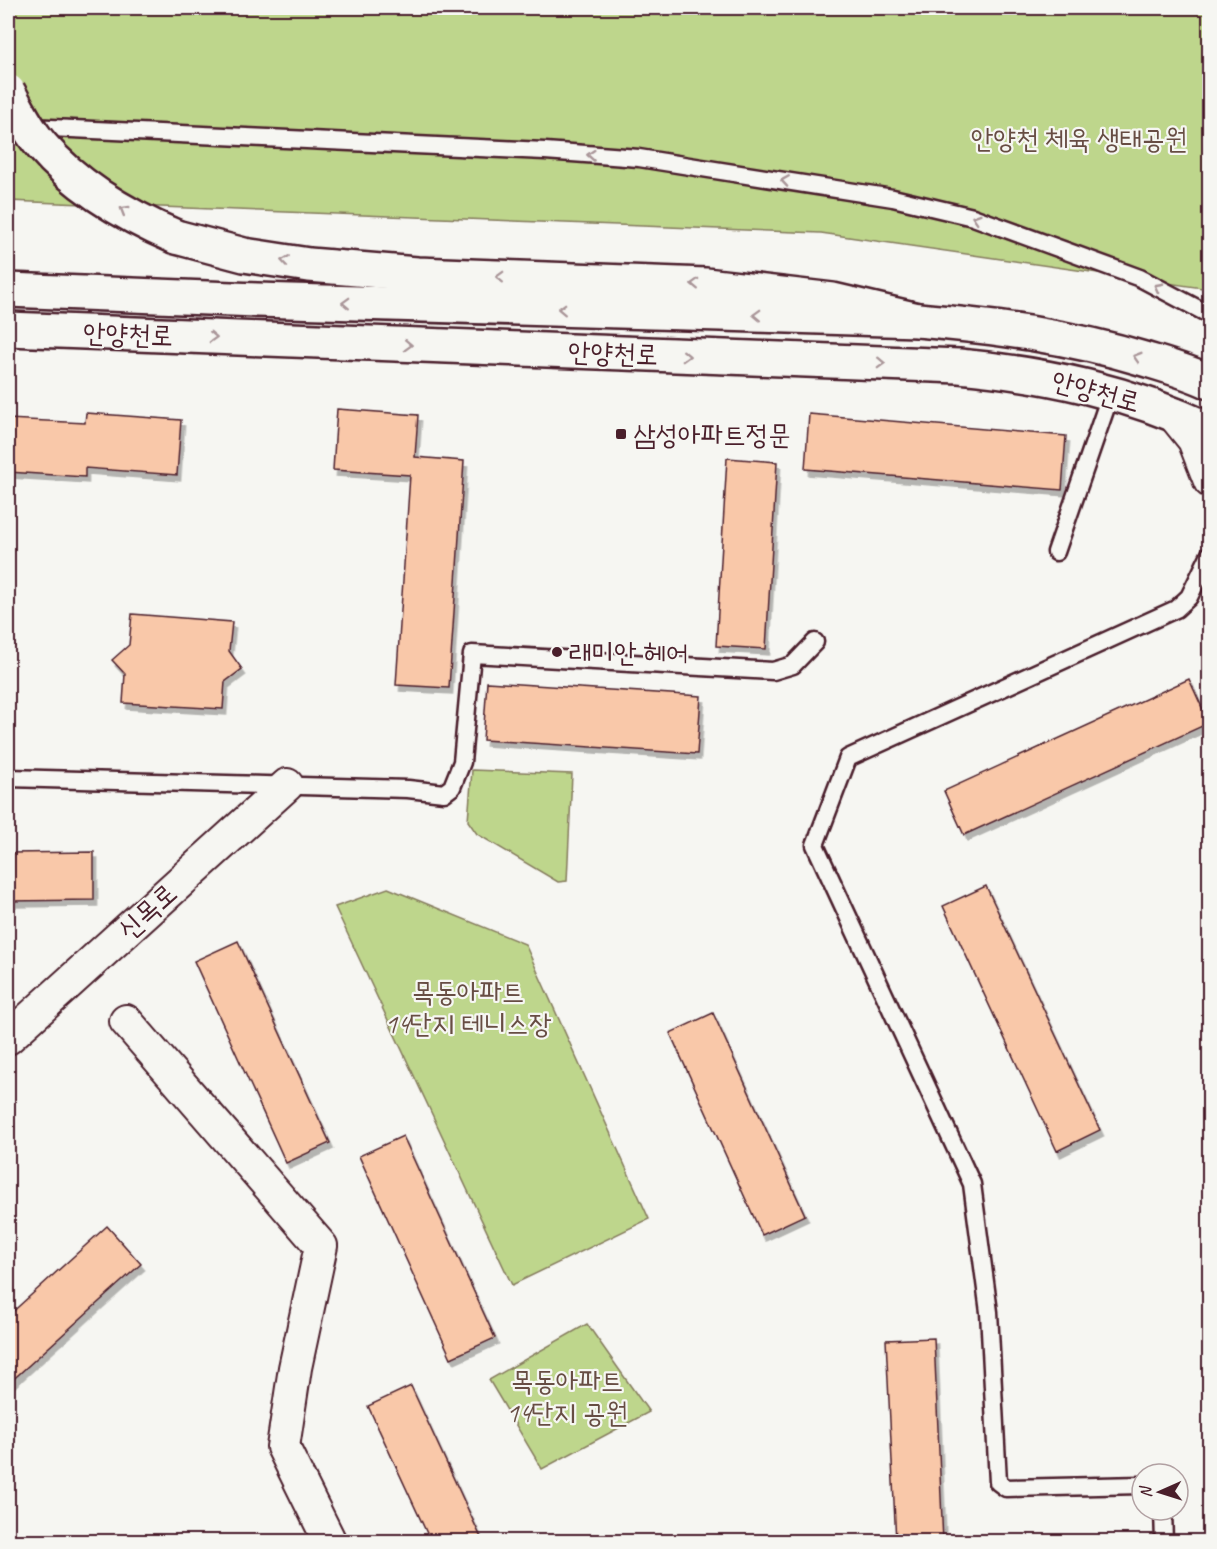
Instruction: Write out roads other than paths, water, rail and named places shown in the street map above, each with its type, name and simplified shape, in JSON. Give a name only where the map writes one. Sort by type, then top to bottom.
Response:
[{"type":"main road","points":[[8,91],[40,145],[60,166],[90,190],[151,226],[176,237],[244,255],[309,265],[417,274],[706,285],[833,300],[918,320]]},
{"type":"main road","name":"안양천로","points":[[8,290],[918,320],[1058,336],[1193,374],[1209,382]]},
{"type":"main road","name":"안양천로","points":[[8,329],[959,366],[1009,370],[1093,387],[1173,414],[1209,430]]},
{"type":"street","points":[[1173,414],[1194,440],[1209,481]]},
{"type":"street","name":"신목로","points":[[8,1038],[287,785]]},
{"type":"street","points":[[126,1021],[321,1246],[295,1368],[283,1447],[330,1542]]},
{"type":"lane","points":[[8,126],[534,150],[639,158],[893,198],[973,217],[1140,278],[1209,315]]},
{"type":"lane","points":[[1056,552],[1111,393]]},
{"type":"lane","points":[[1130,1485],[1006,1488],[998,1482],[989,1312],[972,1184],[815,845],[848,758],[1176,609],[1189,597],[1209,554]]},
{"type":"lane","points":[[8,778],[408,789],[444,793],[452,787],[462,762],[472,654],[773,671],[793,665],[815,642]]},
{"type":"lane","points":[[1163,1522],[1164,1542]]},
{"type":"place","name":"삼성아파트정문","points":[[621,434]]},
{"type":"place","name":"래미안 헤어","points":[[557,652]]},
{"type":"park label","name":"안양천 체육 생태공원","points":[[1079,138]]},
{"type":"park label","name":"목동아파트 14단지 테니스장","points":[[468,1007]]},
{"type":"park label","name":"목동아파트 14단지 공원","points":[[567,1396]]}]
